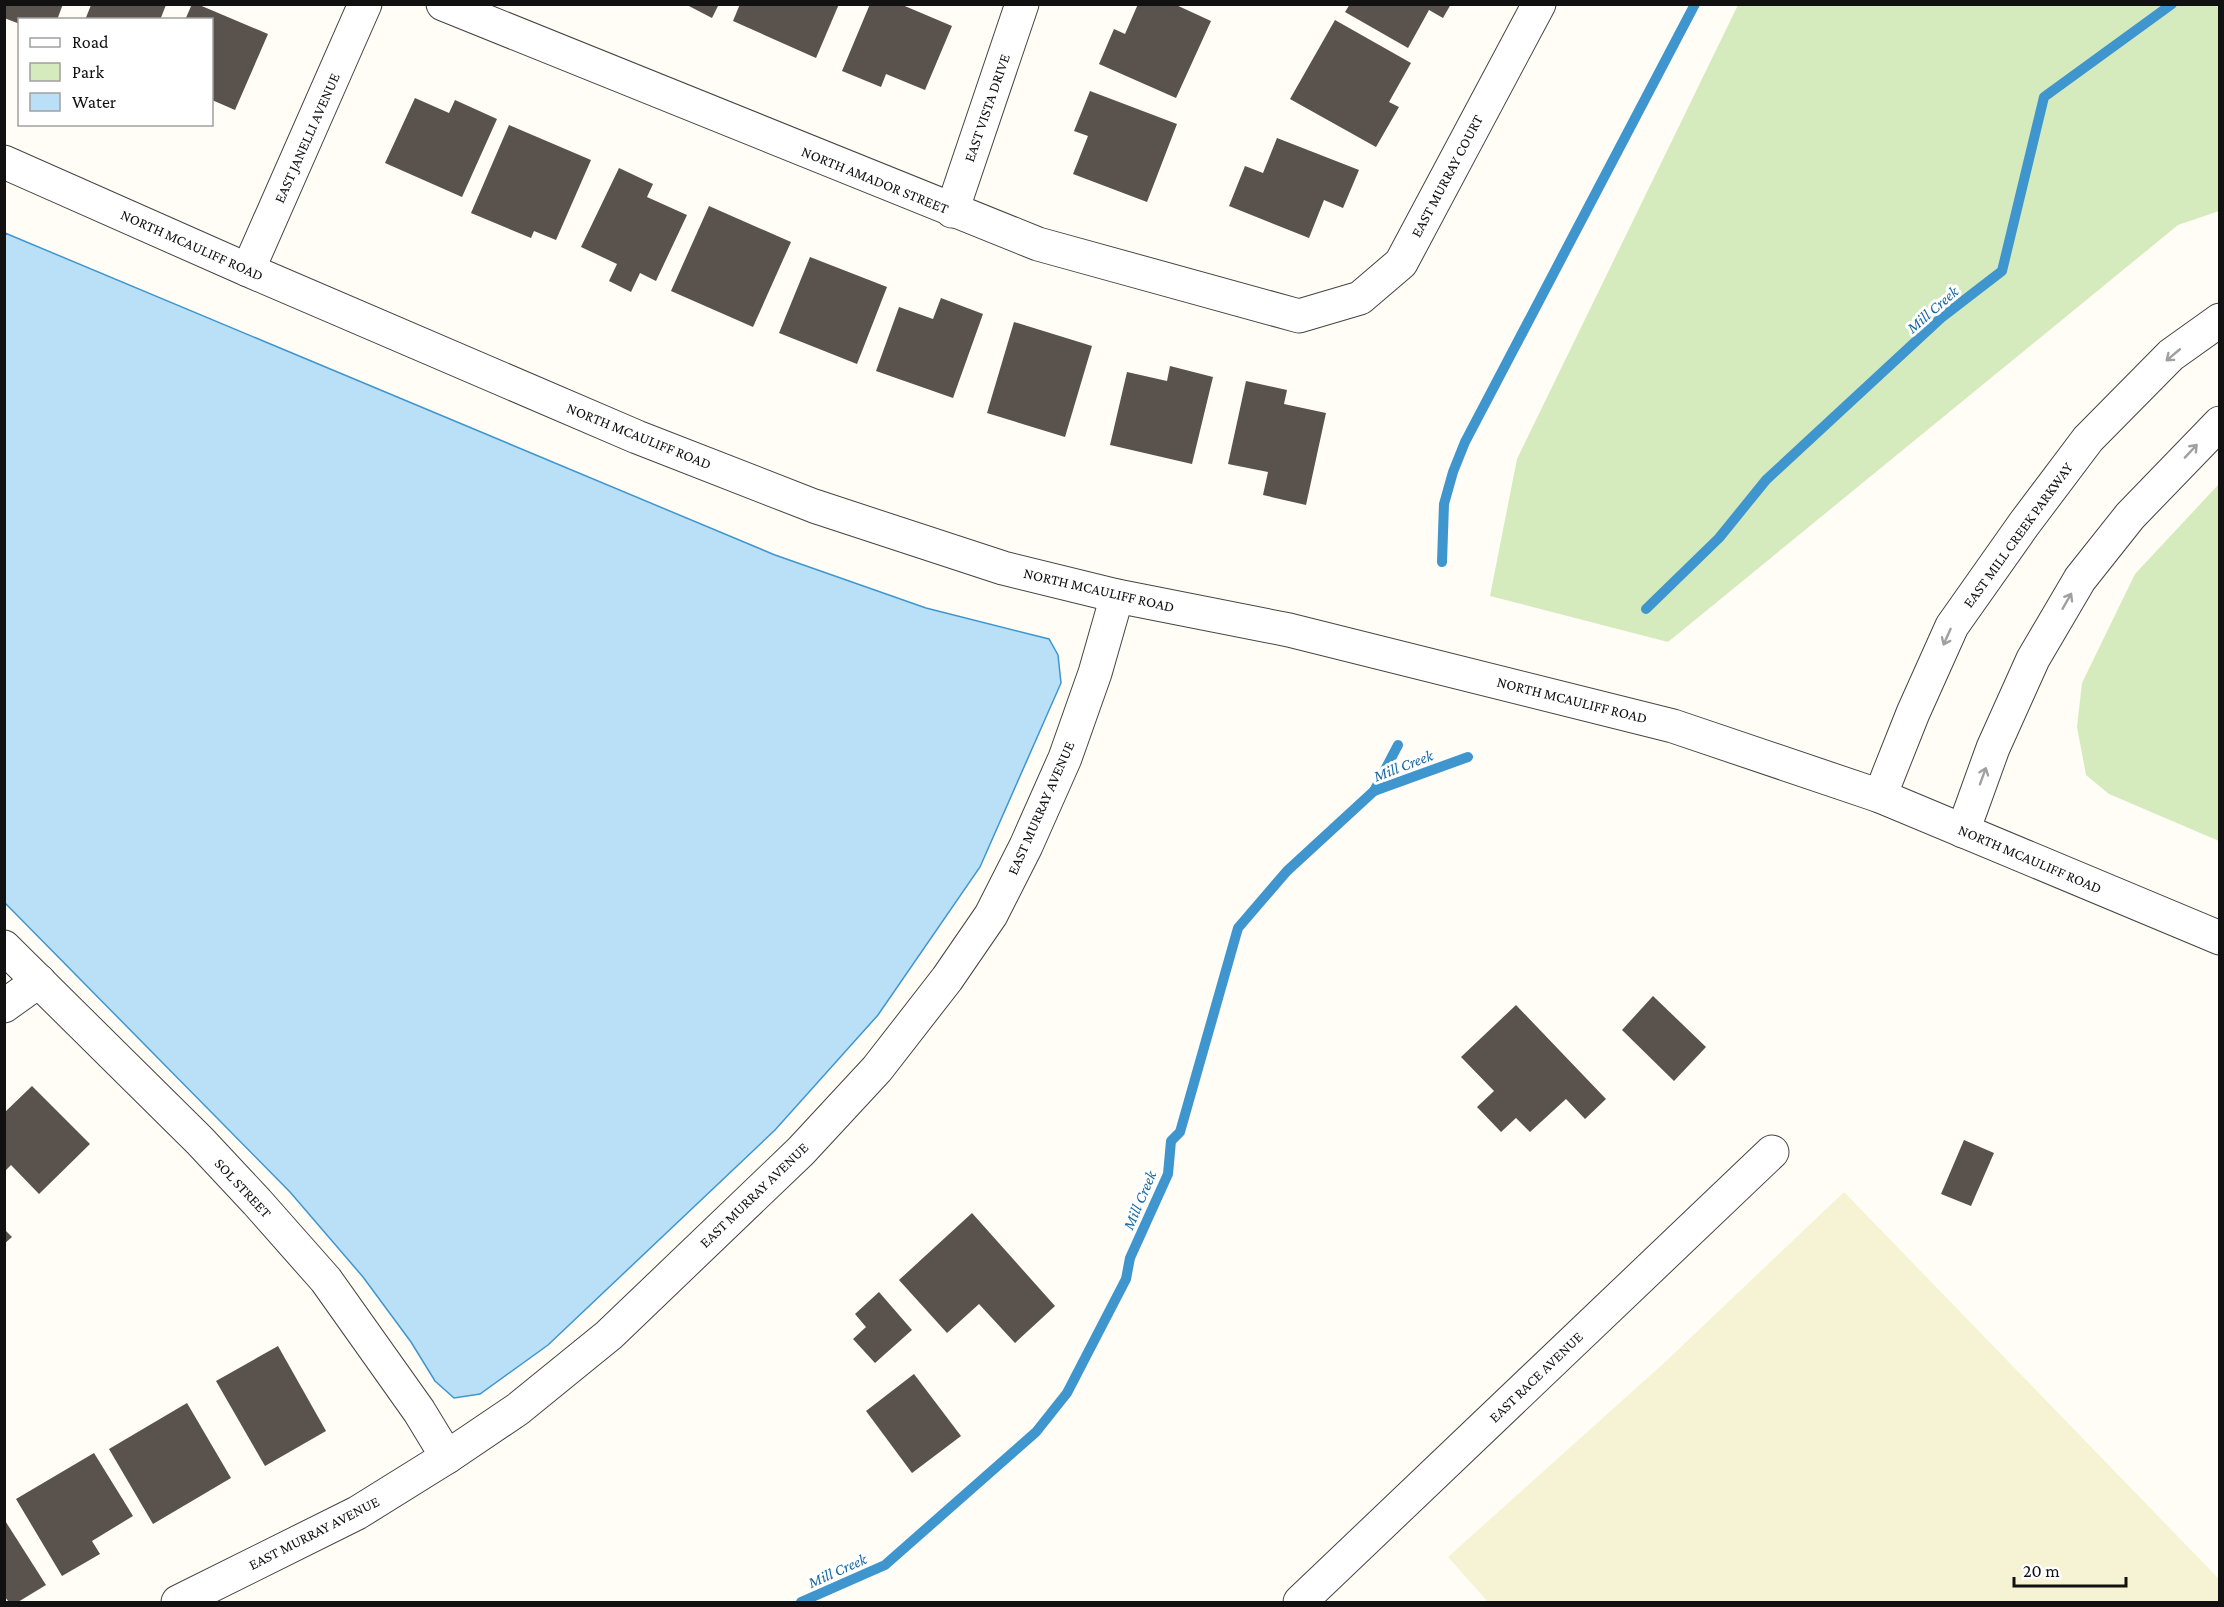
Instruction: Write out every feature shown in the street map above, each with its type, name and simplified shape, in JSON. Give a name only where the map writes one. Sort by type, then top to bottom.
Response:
[{"type":"street","name":"EAST JANELLI AVENUE","points":[[248,270],[365,4]]},
{"type":"street","name":"NORTH AMADOR STREET","points":[[443,4],[1038,244],[1118,268],[1299,316],[1319,311]]},
{"type":"street","name":"EAST VISTA DRIVE","points":[[952,211],[1022,4]]},
{"type":"street","name":"EAST MURRAY COURT","points":[[1319,311],[1360,298],[1401,263],[1539,4]]},
{"type":"street","name":"NORTH MCAULIFF ROAD","points":[[4,162],[248,270],[637,437],[814,506],[1003,568],[1117,596],[1289,630],[1673,726],[1880,796],[2220,938]]},
{"type":"street","name":"EAST MILL CREEK PARKWAY","points":[[1880,796],[1913,712],[1952,626],[2024,524],[2088,439],[2171,355],[2220,320]]},
{"type":"street","points":[[1963,831],[1993,748],[2033,659],[2080,579],[2130,516],[2220,423]]},
{"type":"street","name":"EAST MURRAY AVENUE","points":[[178,1602],[357,1513],[518,1410],[609,1335],[801,1151],[884,1060],[946,980],[991,915],[1026,846],[1065,758],[1095,673],[1117,596]]},
{"type":"street","name":"SOL STREET","points":[[4,946],[200,1142],[326,1280],[420,1411],[447,1457]]},
{"type":"street","points":[[4,1006],[39,981]]},
{"type":"street","name":"EAST RACE AVENUE","points":[[1300,1602],[1772,1152]]},
{"type":"shaded area","points":[[1844,1192],[2219,1579],[2219,1602],[1488,1602],[1448,1557],[1664,1363]]},
{"type":"green space","points":[[1738,5],[2219,5],[2219,211],[2178,225],[1668,642],[1490,596],[1517,459]]},
{"type":"green space","points":[[2219,484],[2219,841],[2109,794],[2086,775],[2077,727],[2082,683],[2135,574]]},
{"type":"water","points":[[5,233],[775,555],[926,608],[1049,639],[1058,655],[1061,683],[980,867],[878,1015],[775,1130],[548,1345],[480,1394],[454,1398],[435,1381],[411,1342],[363,1277],[290,1192],[5,903]]},
{"type":"building","points":[[4,4],[63,4],[58,18],[18,18],[18,23],[4,18]]},
{"type":"building","points":[[192,4],[197,4],[268,34],[235,110],[213,100],[213,18],[186,18]]},
{"type":"building","points":[[685,4],[719,4],[712,18]]},
{"type":"building","points":[[740,4],[839,4],[816,58],[733,21]]},
{"type":"building","points":[[870,4],[900,4],[952,26],[925,90],[886,74],[881,87],[842,71]]},
{"type":"building","points":[[1138,4],[1174,4],[1211,21],[1176,98],[1099,64],[1114,29],[1125,34]]},
{"type":"building","points":[[1350,4],[1451,4],[1443,18],[1429,10],[1408,48],[1345,12]]},
{"type":"building","points":[[91,5],[166,5],[161,18],[86,18]]},
{"type":"building","points":[[1335,20],[1411,63],[1389,102],[1399,107],[1376,147],[1290,99]]},
{"type":"building","points":[[1090,91],[1177,124],[1147,202],[1073,174],[1088,136],[1074,131]]},
{"type":"building","points":[[415,98],[449,113],[455,100],[497,119],[462,197],[385,163]]},
{"type":"building","points":[[509,125],[591,160],[556,240],[534,231],[531,238],[471,213]]},
{"type":"building","points":[[1277,138],[1359,170],[1343,208],[1324,200],[1309,238],[1229,206],[1245,166],[1263,173]]},
{"type":"building","points":[[619,168],[653,184],[647,197],[687,215],[656,281],[640,273],[631,292],[609,281],[617,264],[581,247]]},
{"type":"building","points":[[709,206],[791,242],[753,327],[671,291]]},
{"type":"building","points":[[810,257],[887,287],[857,364],[779,333]]},
{"type":"building","points":[[941,298],[983,314],[953,398],[876,371],[899,307],[933,319]]},
{"type":"building","points":[[1014,322],[1092,346],[1065,437],[987,413]]},
{"type":"building","points":[[1170,366],[1213,377],[1192,464],[1110,445],[1127,372],[1167,381]]},
{"type":"building","points":[[1246,381],[1287,390],[1284,404],[1326,413],[1306,505],[1263,495],[1268,472],[1228,464]]},
{"type":"building","points":[[1653,996],[1706,1047],[1674,1081],[1622,1030]]},
{"type":"building","points":[[1516,1005],[1606,1099],[1585,1119],[1566,1099],[1530,1132],[1516,1118],[1501,1132],[1477,1107],[1494,1091],[1461,1057]]},
{"type":"building","points":[[32,1086],[90,1144],[39,1194],[11,1165],[4,1172],[4,1113]]},
{"type":"building","points":[[1964,1140],[1994,1153],[1971,1206],[1941,1194]]},
{"type":"building","points":[[972,1213],[1055,1306],[1015,1343],[979,1304],[947,1333],[899,1280]]},
{"type":"building","points":[[4,1229],[12,1237],[4,1244]]},
{"type":"building","points":[[879,1292],[912,1330],[875,1363],[853,1339],[866,1327],[855,1314]]},
{"type":"building","points":[[278,1346],[326,1431],[265,1466],[216,1381]]},
{"type":"building","points":[[914,1374],[961,1436],[912,1473],[866,1411]]},
{"type":"building","points":[[187,1403],[231,1478],[153,1524],[109,1449]]},
{"type":"building","points":[[94,1453],[133,1516],[92,1541],[100,1554],[62,1576],[16,1499]]},
{"type":"building","points":[[4,1519],[46,1585],[18,1602],[9,1602],[4,1596]]},
{"type":"waterway","points":[[1442,562],[1444,504],[1465,442],[1695,4]]},
{"type":"waterway","name":"Mill Creek","points":[[1646,609],[1719,538],[1766,480],[1941,318],[2002,271],[2044,97],[2172,4]]},
{"type":"waterway","points":[[1374,791],[1398,745]]},
{"type":"waterway","name":"Mill Creek","points":[[801,1602],[885,1565],[1036,1432],[1067,1393],[1126,1279],[1130,1258],[1168,1174],[1171,1141],[1180,1132],[1238,928],[1287,871],[1374,791],[1468,757]]}]
